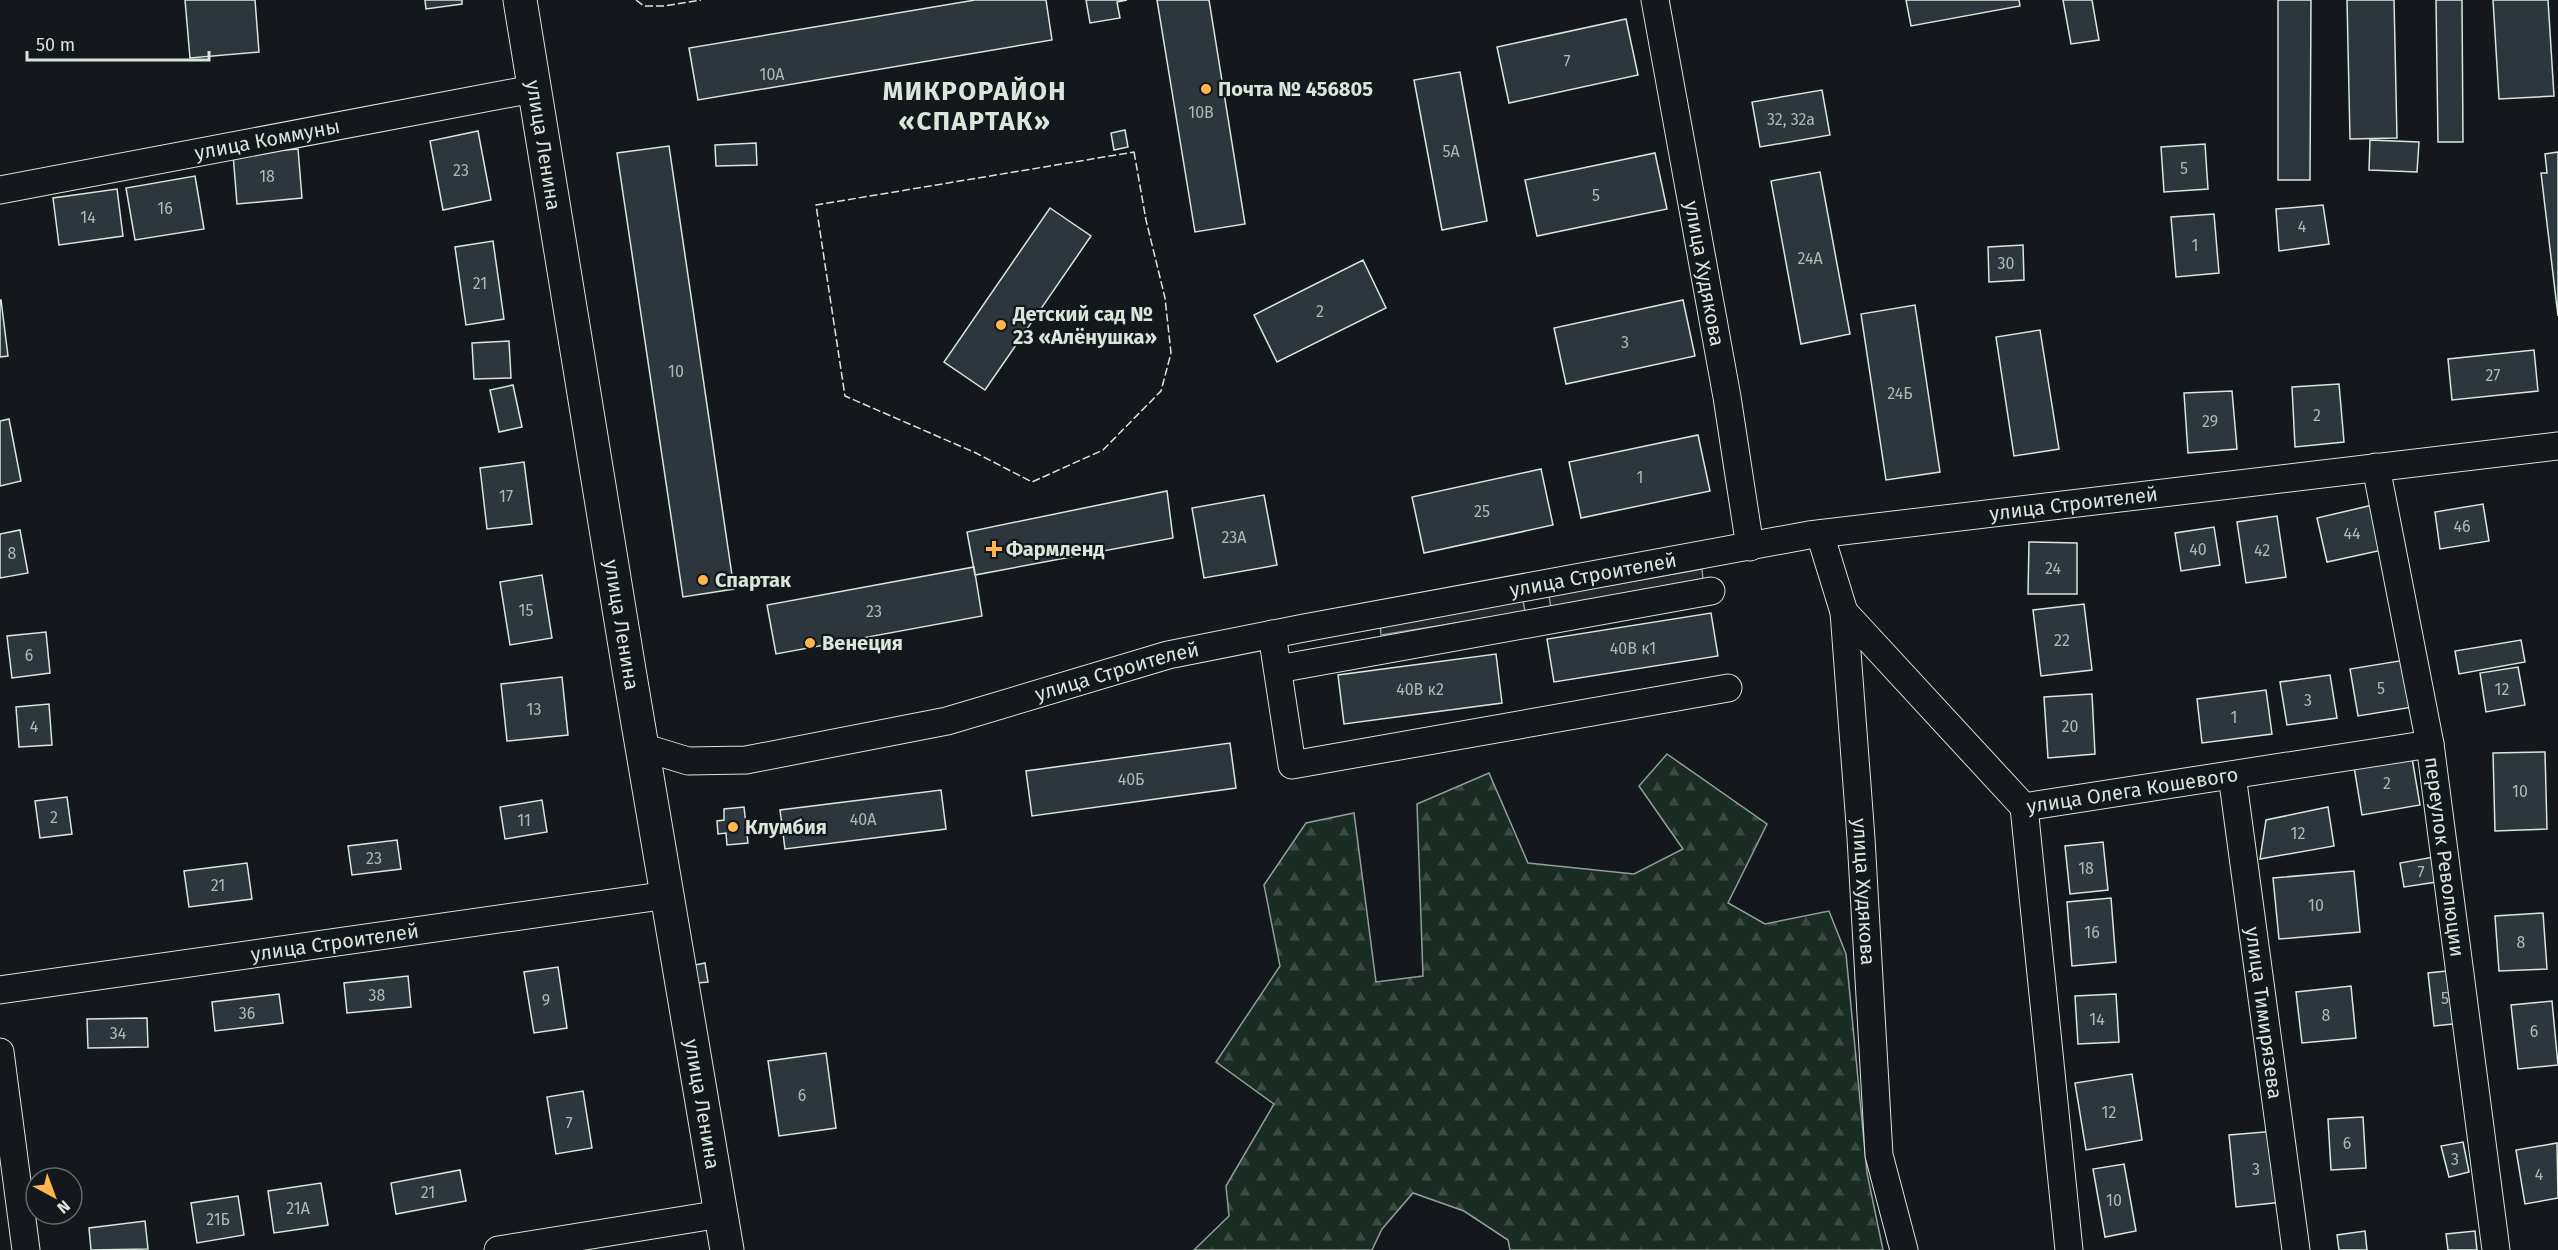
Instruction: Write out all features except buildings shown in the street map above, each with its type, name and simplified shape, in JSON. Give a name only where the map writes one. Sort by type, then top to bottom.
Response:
[{"type":"main road","name":"улица Ленина","points":[[520,0],[642,747],[728,1250]]},
{"type":"street","name":"улица Худякова","points":[[1654,0],[1727,397],[1750,547]]},
{"type":"street","name":"улица Коммуны","points":[[0,190],[533,89]]},
{"type":"street","name":"улица Строителей","points":[[642,747],[688,761],[746,760],[947,721],[1168,655],[1820,534],[2558,446]]},
{"type":"street","name":"переулок Революции","points":[[2376,467],[2430,744],[2496,1250]]},
{"type":"street","name":"улица Худякова","points":[[1820,534],[1844,612],[1861,838],[1880,1155],[1904,1250]]},
{"type":"street","points":[[1278,669],[1711,591]]},
{"type":"street","name":"улица Олега Кошевого","points":[[1844,612],[2024,807],[2430,744]]},
{"type":"street","points":[[1272,634],[1293,765],[1728,688]]},
{"type":"street","name":"улица Тимирязева","points":[[2232,775],[2296,1250]]},
{"type":"street","points":[[2024,807],[2069,1250]]},
{"type":"street","name":"улица Строителей","points":[[0,990],[668,895]]},
{"type":"street","points":[[0,1052],[27,1250]]},
{"type":"street","points":[[498,1250],[722,1214]]},
{"type":"green space","points":[[1667,754],[1767,824],[1728,903],[1765,924],[1829,911],[1846,954],[1867,1173],[1883,1250],[1510,1250],[1508,1240],[1464,1211],[1413,1193],[1382,1229],[1372,1250],[1194,1250],[1229,1216],[1226,1186],[1274,1104],[1216,1062],[1280,966],[1264,885],[1306,823],[1354,813],[1376,982],[1423,976],[1417,804],[1489,773],[1528,863],[1634,874],[1683,849],[1639,786]]},
{"type":"shaded area","points":[[1702,569],[1703,580],[1551,608],[1549,596]]},
{"type":"shaded area","points":[[1523,600],[1525,612],[1381,635],[1380,623]]},
{"type":"fence","points":[[636,0],[644,6],[664,6],[701,0]]},
{"type":"fence","points":[[1134,152],[1146,220],[1165,298],[1171,353],[1161,391],[1103,450],[1032,482],[976,453],[845,396],[816,205],[1134,152]]},
{"type":"place","name":"Почта № 456805","points":[[1206,89]]},
{"type":"place","name":"Детский сад № 23 «Алёнушка»","points":[[1001,325]]},
{"type":"place","name":"Фармленд","points":[[994,549]]},
{"type":"place","name":"Спартак","points":[[703,580]]},
{"type":"place","name":"Венеция","points":[[810,643]]},
{"type":"place","name":"Клумбия","points":[[733,827]]},
{"type":"district","name":"МИКРОРАЙОН «СПАРТАК»","points":[[975,106]]}]
